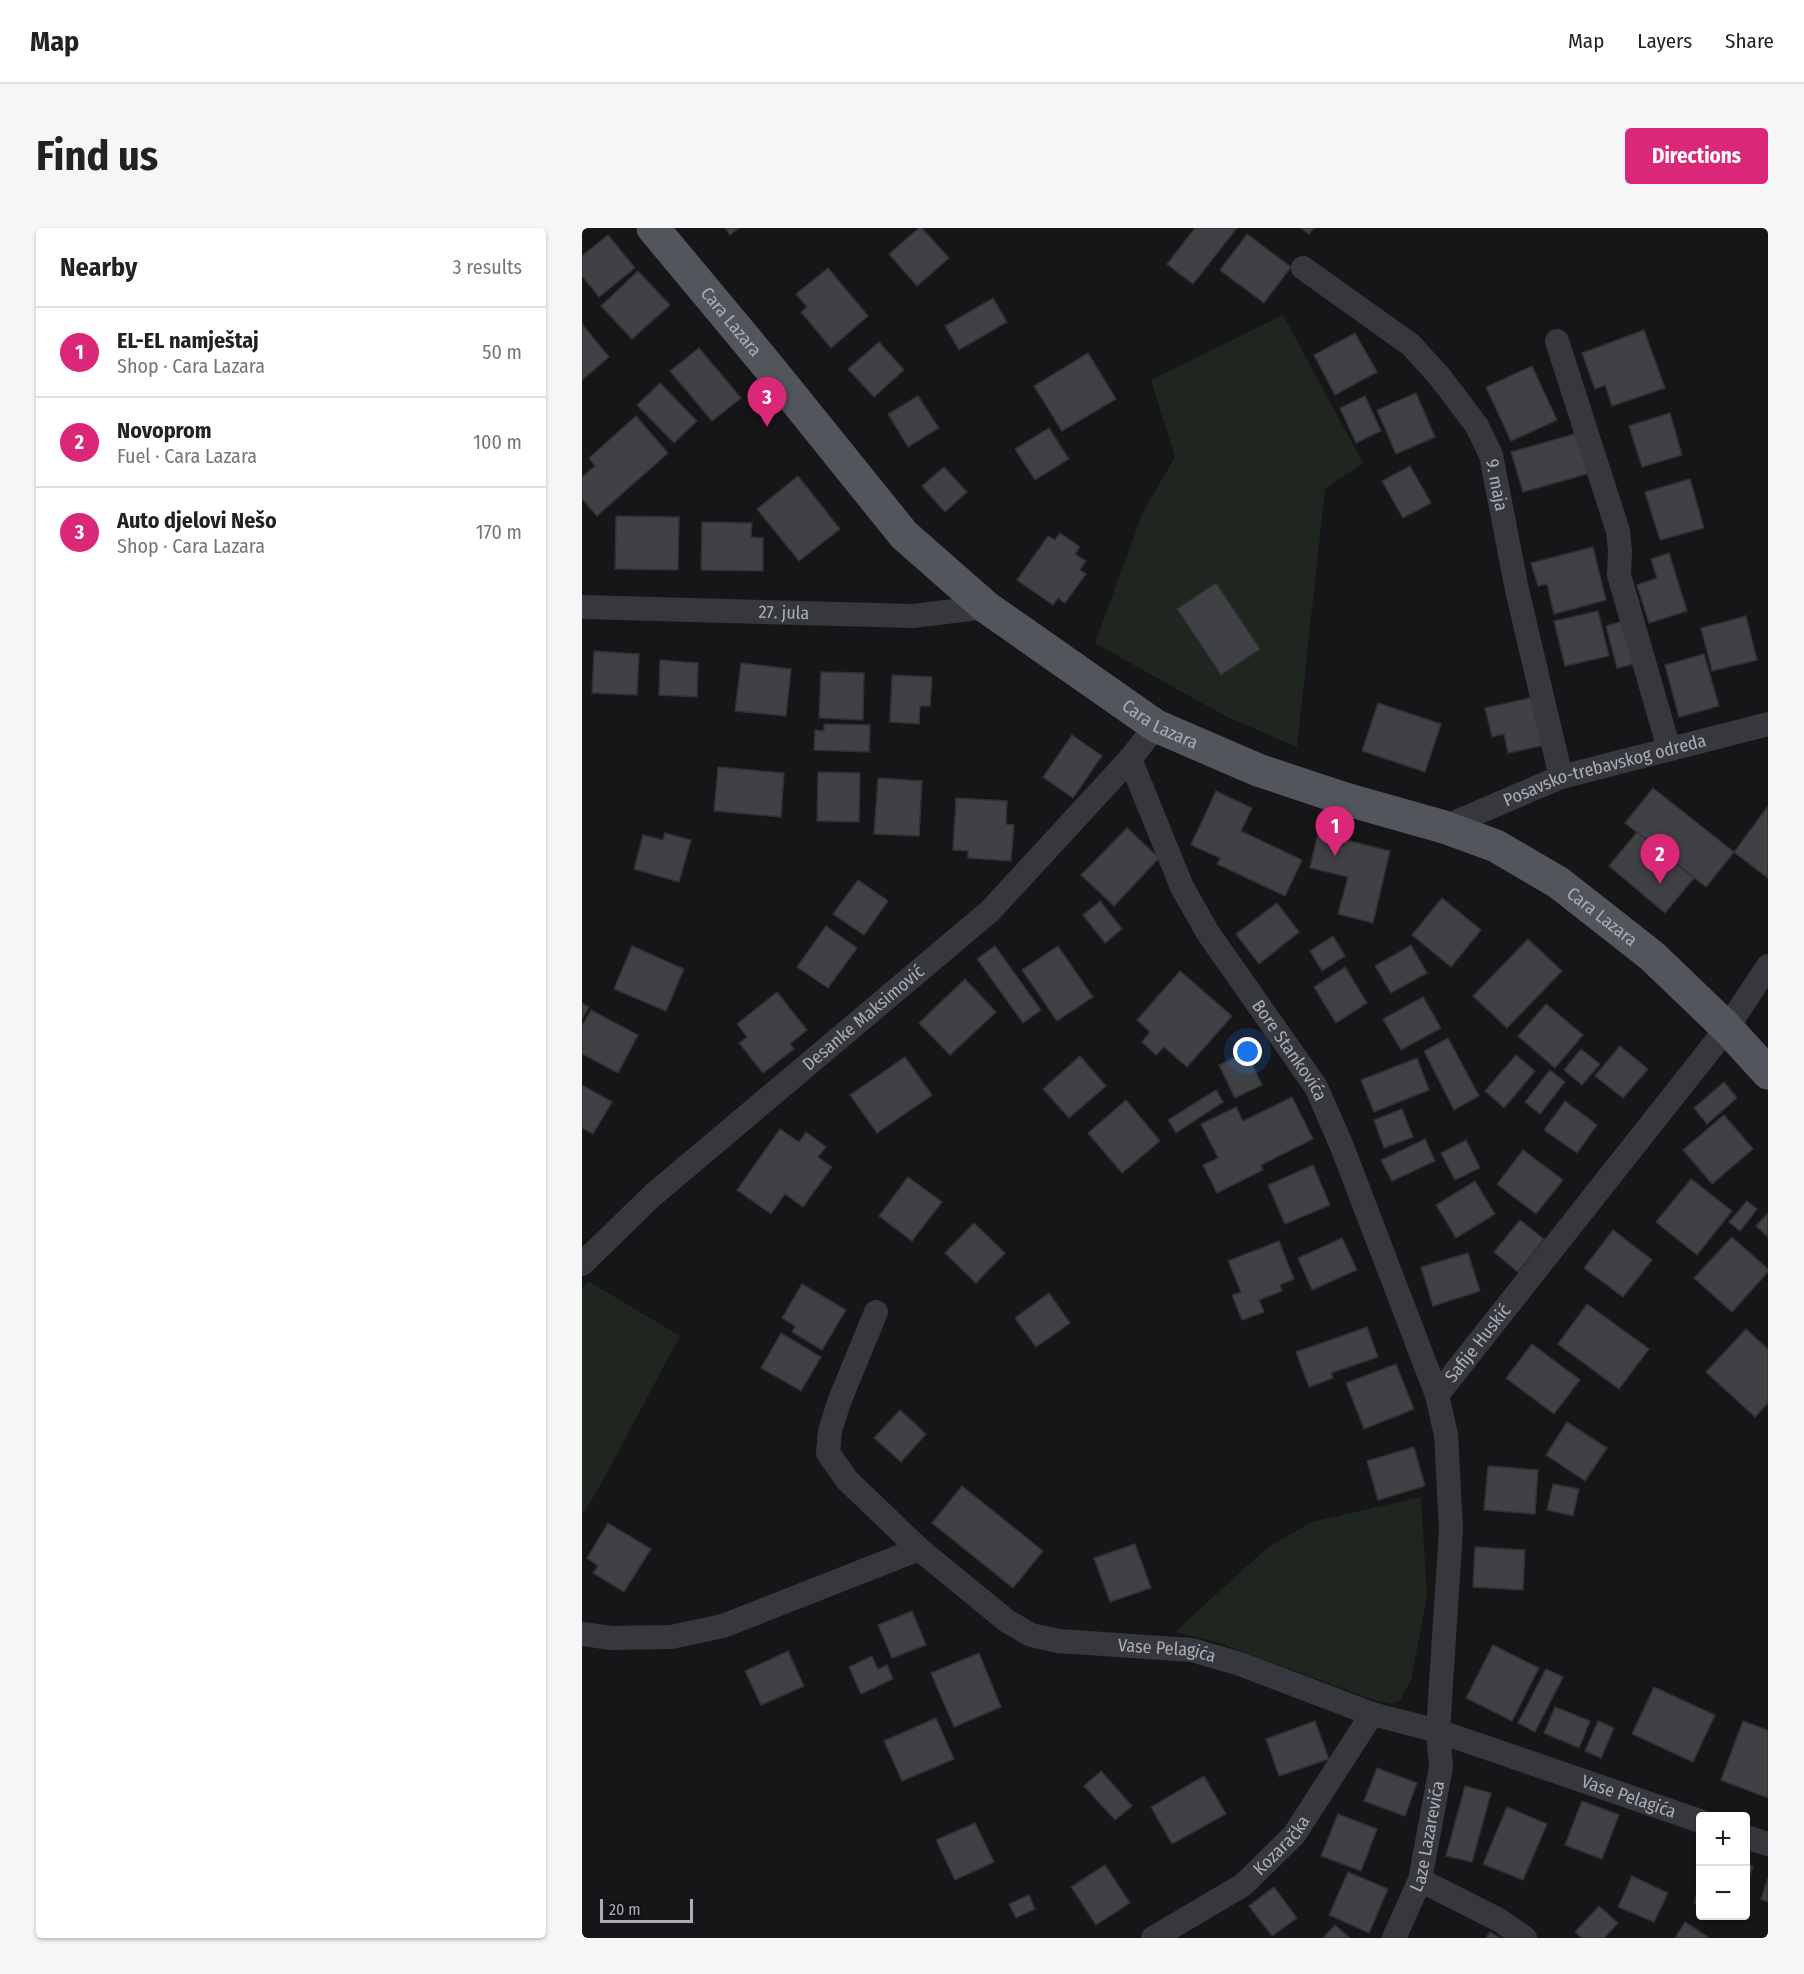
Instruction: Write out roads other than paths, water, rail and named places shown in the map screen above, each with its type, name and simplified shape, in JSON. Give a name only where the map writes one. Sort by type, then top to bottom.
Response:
[{"type":"main road","name":"Cara Lazara","points":[[653,228],[767,364],[904,535],[986,607],[1156,726],[1258,770],[1345,800],[1444,827],[1496,846],[1559,882],[1652,956],[1727,1028],[1768,1073]]},
{"type":"street","name":"9. maja","points":[[1303,268],[1411,345],[1440,377],[1477,426],[1491,455],[1517,590],[1561,777]]},
{"type":"street","points":[[1557,342],[1618,531],[1619,575],[1669,749]]},
{"type":"street","name":"27. jula","points":[[582,607],[913,616],[986,607]]},
{"type":"street","name":"Posavsko-trebavskog odreda","points":[[1444,827],[1561,777],[1768,724]]},
{"type":"street","points":[[1131,759],[1156,726]]},
{"type":"street","name":"Desanke Maksimović","points":[[582,1264],[653,1195],[990,911],[1131,759]]},
{"type":"street","name":"Bore Stankovića","points":[[1131,759],[1182,887],[1208,933],[1316,1087],[1341,1143],[1437,1395]]},
{"type":"street","name":"Safije Huskić","points":[[1438,1731],[1451,1528],[1446,1435],[1437,1395],[1727,1028],[1768,966]]},
{"type":"street","name":"Vase Pelagića","points":[[876,1312],[839,1402],[830,1431],[828,1453],[846,1480],[919,1549],[1007,1622],[1031,1635],[1058,1641],[1192,1650],[1240,1664],[1372,1714],[1438,1731],[1696,1819]]},
{"type":"street","points":[[582,1634],[611,1638],[671,1637],[723,1626],[919,1549]]},
{"type":"street","name":"Kozaračka","points":[[1153,1938],[1243,1885],[1294,1835],[1372,1714]]},
{"type":"street","name":"Laze Lazarevića","points":[[1394,1938],[1420,1880],[1441,1767],[1438,1731]]},
{"type":"street","points":[[1750,1838],[1768,1844]]},
{"type":"street","points":[[1420,1880],[1499,1920],[1525,1938]]},
{"type":"place","name":"Auto djelovi Nešo","points":[[767,427]]},
{"type":"place","name":"EL-EL namještaj","points":[[1335,856]]},
{"type":"place","name":"Novoprom","points":[[1660,884]]}]
